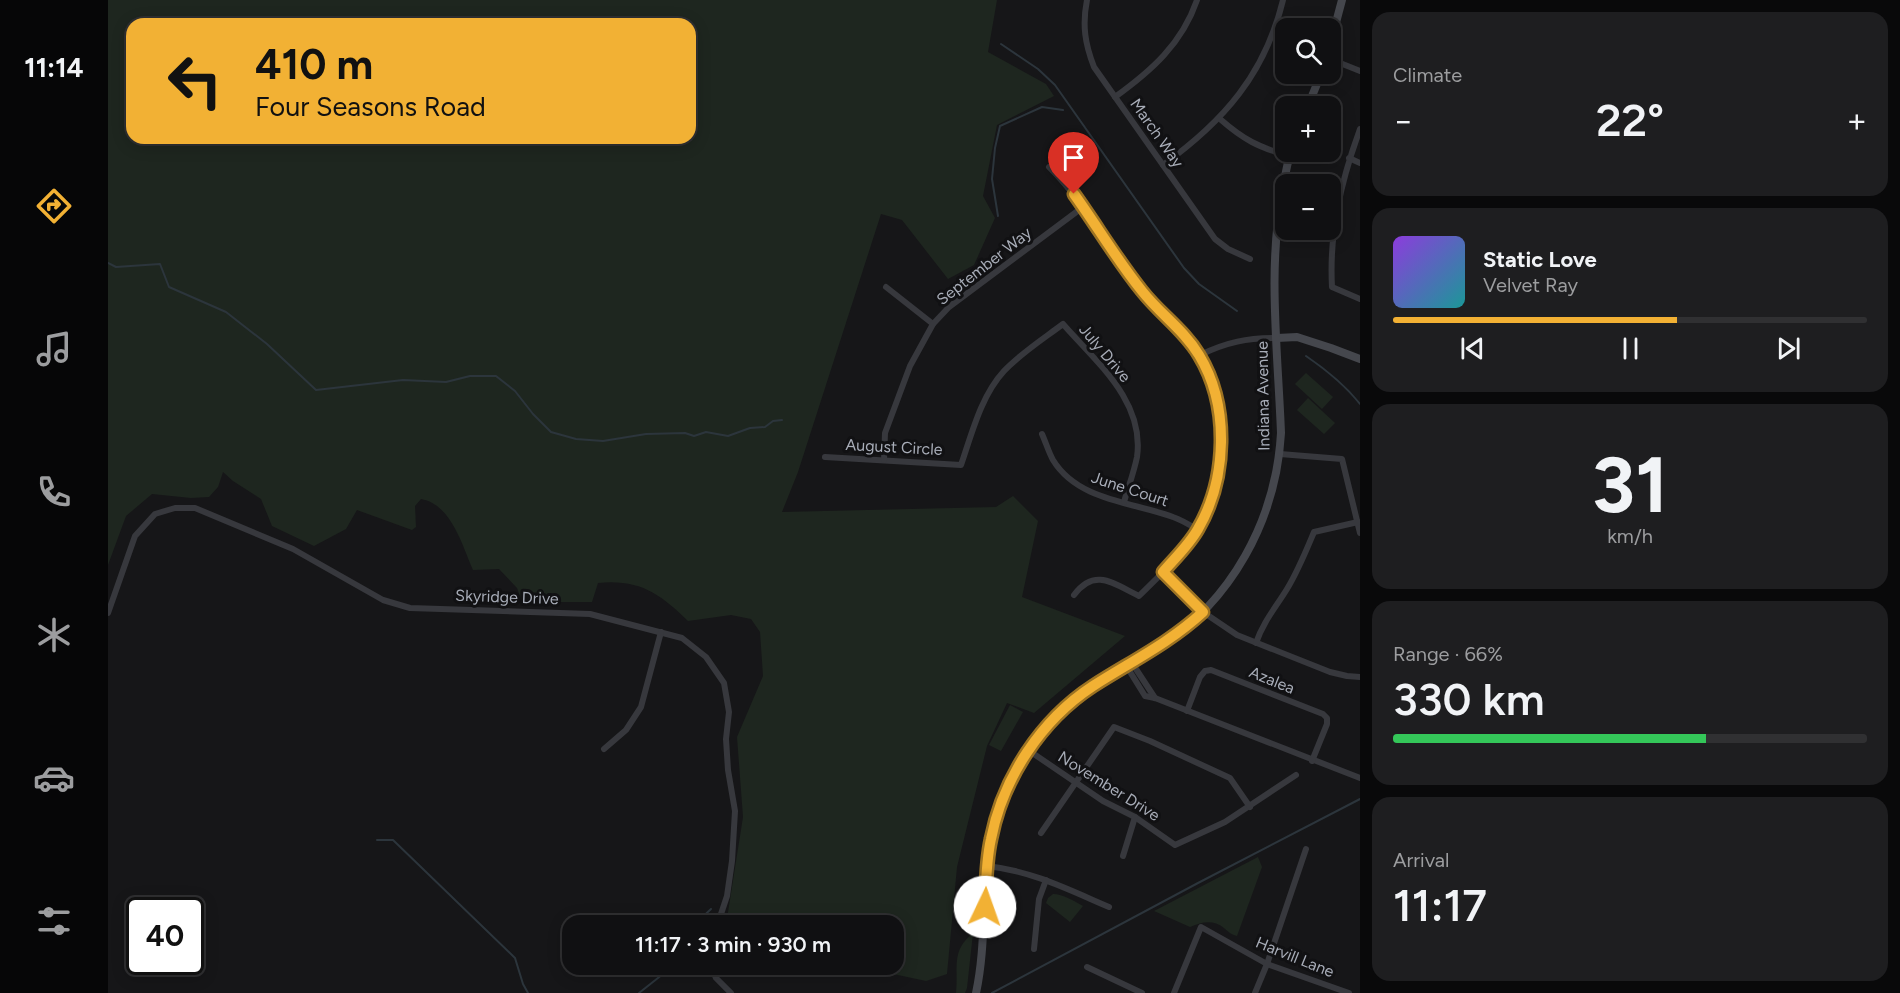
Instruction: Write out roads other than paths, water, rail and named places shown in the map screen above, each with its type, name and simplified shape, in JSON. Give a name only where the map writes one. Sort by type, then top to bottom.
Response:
[{"type":"street","name":"March Way","points":[[1087,0],[1084,26],[1088,53],[1094,67],[1215,239],[1228,249],[1250,259]]},
{"type":"street","points":[[1115,97],[1157,64],[1174,43],[1197,0]]},
{"type":"street","points":[[1164,165],[1202,136],[1238,96],[1266,50],[1283,0]]},
{"type":"street","points":[[1337,18],[1342,0]]},
{"type":"street","points":[[1341,63],[1360,71]]},
{"type":"street","points":[[1220,118],[1237,134],[1254,144],[1275,150]]},
{"type":"street","points":[[1360,129],[1349,158],[1334,220],[1330,260],[1332,287],[1360,299]]},
{"type":"street","points":[[1349,158],[1360,162]]},
{"type":"street","name":"Indiana Avenue","points":[[976,993],[983,948],[990,840],[1001,801],[1028,750],[1044,729],[1072,702],[1092,687],[1175,637],[1203,612],[1230,580],[1255,539],[1271,500],[1280,453],[1281,433],[1275,294],[1276,231],[1288,162]]},
{"type":"street","points":[[1049,166],[1083,207],[1142,291],[1183,333],[1200,355],[1212,381],[1218,404],[1221,434],[1217,481],[1209,506],[1198,530],[1183,550],[1139,596],[1102,579],[1085,583],[1074,596]]},
{"type":"street","name":"September Way","points":[[884,460],[885,433],[890,417],[910,366],[933,324],[950,307],[1083,207]]},
{"type":"street","points":[[886,287],[933,324]]},
{"type":"street","name":"July Drive","points":[[961,465],[989,391],[1003,372],[1019,357],[1063,324],[1118,387],[1129,404],[1135,421],[1137,458],[1124,502]]},
{"type":"street","points":[[1200,355],[1236,340],[1297,337],[1360,359]]},
{"type":"street","name":"June Court","points":[[1042,434],[1053,460],[1081,487],[1098,496],[1173,517],[1198,530]]},
{"type":"street","points":[[1280,453],[1342,459],[1360,533]]},
{"type":"street","name":"August Circle","points":[[825,457],[961,465]]},
{"type":"street","name":"Skyridge Drive","points":[[108,613],[135,536],[155,514],[176,508],[195,508],[292,549],[383,600],[410,608],[590,614],[682,638],[706,657],[724,683],[729,712],[726,739],[728,770],[735,811],[728,896],[721,915]]},
{"type":"street","points":[[1256,643],[1265,621],[1289,586],[1314,532],[1358,522]]},
{"type":"street","points":[[1163,572],[1203,612],[1237,635],[1330,672],[1360,677]]},
{"type":"street","points":[[604,749],[626,730],[641,707],[661,632]]},
{"type":"street","points":[[1129,665],[1142,685],[1155,698],[1360,778]]},
{"type":"street","name":"Azalea","points":[[1187,711],[1200,676],[1207,670],[1323,714],[1327,718],[1327,724],[1312,761]]},
{"type":"street","points":[[1041,833],[1114,727],[1230,778],[1250,807],[1296,775]]},
{"type":"street","name":"November Drive","points":[[1028,750],[1103,801],[1135,816],[1175,845],[1225,822],[1250,807]]},
{"type":"street","points":[[1124,856],[1135,816]]},
{"type":"street","points":[[1255,993],[1306,849]]},
{"type":"street","points":[[987,866],[1011,869],[1047,880],[1109,907]]},
{"type":"street","points":[[1034,948],[1039,899],[1047,880]]},
{"type":"street","name":"Harvill Lane","points":[[1174,993],[1201,927],[1267,964],[1340,992],[1349,993]]},
{"type":"street","points":[[1088,967],[1142,993]]},
{"type":"street","points":[[715,975],[731,993]]},
{"type":"waterway","points":[[1001,44],[1038,69],[1055,85],[1184,268],[1199,284],[1237,311]]},
{"type":"waterway","points":[[998,216],[992,179],[1000,126],[1042,107],[1063,110]]},
{"type":"waterway","points":[[108,263],[116,267],[160,264],[169,287],[226,312],[267,344],[316,390],[403,380],[446,382],[470,376],[496,376],[515,391],[551,432],[576,439],[603,441],[646,434],[685,433],[694,436],[706,432],[728,436],[750,428],[765,427],[773,421],[782,420]]},
{"type":"waterway","points":[[1306,356],[1348,390],[1360,404]]},
{"type":"waterway","points":[[992,993],[1360,799]]},
{"type":"waterway","points":[[377,840],[393,840],[515,958],[528,993]]},
{"type":"waterway","points":[[705,915],[711,909]]},
{"type":"waterway","points":[[639,993],[662,975]]}]
